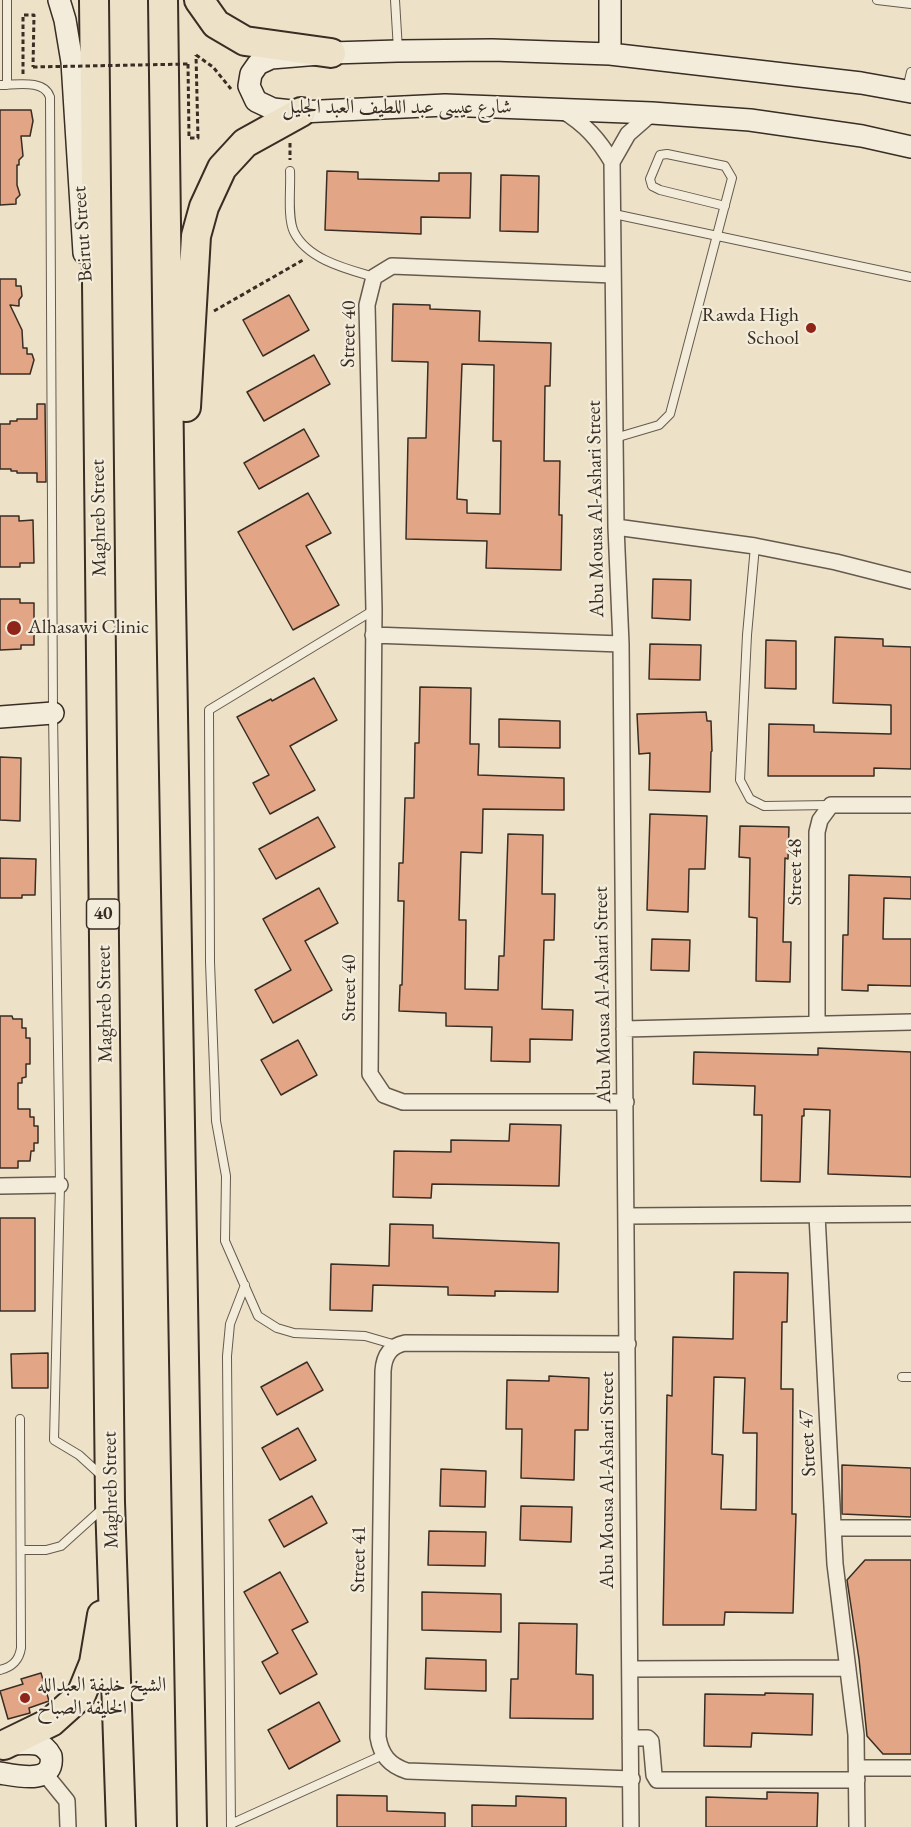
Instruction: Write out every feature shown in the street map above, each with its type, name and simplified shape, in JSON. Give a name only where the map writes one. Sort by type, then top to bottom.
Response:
[{"type":"highway","name":"Maghreb Street","points":[[94,0],[111,1502],[121,1827]]},
{"type":"highway","points":[[163,0],[192,1827]]},
{"type":"highway","points":[[199,0],[216,24],[245,40],[331,53]]},
{"type":"highway","points":[[171,598],[183,451],[196,236],[204,207],[222,168],[245,143],[301,112]]},
{"type":"highway","points":[[2,1745],[51,1722],[81,1695],[94,1663],[101,1629],[111,1502]]},
{"type":"highway","points":[[113,1827],[120,1777]]},
{"type":"main road","name":"Beirut Street","points":[[59,0],[72,62],[98,470]]},
{"type":"main road","points":[[610,0],[610,54]]},
{"type":"main road","name":"شارع عيسى عبد اللطيف العبد الجليل","points":[[910,85],[861,83],[610,54],[492,50],[331,53],[271,58],[258,64],[251,74],[249,86],[256,101],[273,109],[301,112],[445,105],[652,113],[750,120],[862,136],[911,147]]},
{"type":"main road","points":[[0,717],[53,713]]},
{"type":"main road","points":[[0,1773],[37,1777],[45,1774],[52,1761],[48,1750],[36,1742],[2,1745]]},
{"type":"street","points":[[560,109],[591,131],[612,162],[628,134],[652,113]]},
{"type":"street","name":"Abu Mousa Al-Ashari Street","points":[[612,162],[616,527],[621,644],[632,1827]]},
{"type":"street","name":"Street 40","points":[[613,275],[392,266],[374,277],[367,305],[374,610],[370,1074],[384,1095],[403,1102],[626,1102]]},
{"type":"street","points":[[616,527],[755,546],[836,562],[911,581]]},
{"type":"street","points":[[373,635],[621,644]]},
{"type":"street","points":[[831,805],[911,805]]},
{"type":"street","name":"Street 48","points":[[817,1024],[816,832],[820,820],[831,805]]},
{"type":"street","points":[[624,1029],[911,1022]]},
{"type":"street","points":[[0,1186],[60,1185]]},
{"type":"street","points":[[626,1216],[911,1214]]},
{"type":"street","name":"Street 47","points":[[817,1215],[833,1528],[840,1606],[854,1707],[857,1827]]},
{"type":"street","points":[[396,1345],[405,1343],[628,1344]]},
{"type":"street","name":"Street 41","points":[[383,1755],[378,1737],[383,1371],[388,1352],[396,1345]]},
{"type":"street","points":[[833,1528],[911,1528]]},
{"type":"street","points":[[630,1669],[848,1668]]},
{"type":"street","points":[[630,1738],[648,1738],[651,1741],[654,1775],[657,1780],[857,1774],[911,1768]]},
{"type":"street","points":[[383,1755],[397,1768],[407,1771],[632,1779]]},
{"type":"street","points":[[45,1774],[67,1801],[68,1827]]},
{"type":"lane","points":[[6,0],[4,85],[44,87],[50,97],[53,713],[60,1185],[54,1440],[79,1455],[111,1502],[61,1546],[46,1550],[22,1550]]},
{"type":"lane","points":[[395,0],[398,51]]},
{"type":"lane","points":[[878,0],[911,4]]},
{"type":"lane","points":[[615,438],[659,425],[670,414],[725,206],[732,177],[725,166],[667,154],[660,155],[650,178],[652,186],[725,206]]},
{"type":"lane","points":[[290,171],[291,214],[294,231],[306,247],[322,259],[374,277]]},
{"type":"lane","points":[[614,214],[911,277]]},
{"type":"lane","points":[[755,546],[747,635],[740,780],[750,799],[764,806],[831,805]]},
{"type":"lane","points":[[374,610],[209,710],[210,962],[216,1120],[226,1176],[225,1241],[258,1316],[277,1328],[294,1333],[365,1336],[396,1345]]},
{"type":"lane","points":[[245,1286],[230,1324],[227,1356],[231,1826],[383,1755]]},
{"type":"lane","points":[[902,1377],[911,1377]]},
{"type":"lane","points":[[0,1670],[12,1665],[20,1653],[22,1550],[20,1419]]},
{"type":"path","points":[[23,85],[23,15],[34,15],[33,67],[188,64],[189,138],[198,138],[196,55],[213,67],[236,94],[256,101]]},
{"type":"path","points":[[290,138],[290,171]]},
{"type":"path","points":[[214,311],[315,253]]},
{"type":"building","points":[[0,110],[31,110],[33,121],[30,136],[21,136],[23,156],[17,165],[17,185],[20,195],[16,199],[16,204],[0,205]]},
{"type":"building","points":[[327,171],[358,172],[358,179],[439,181],[439,173],[471,173],[470,218],[421,217],[421,234],[325,230]]},
{"type":"building","points":[[501,175],[539,176],[538,232],[500,231]]},
{"type":"building","points":[[0,279],[16,279],[16,286],[21,286],[22,296],[19,306],[10,305],[22,330],[23,348],[27,348],[27,354],[32,354],[34,360],[30,374],[0,374]]},
{"type":"building","points":[[289,295],[309,330],[263,356],[243,320]]},
{"type":"building","points":[[393,304],[430,305],[430,309],[480,311],[479,341],[551,343],[550,386],[545,386],[544,461],[560,461],[561,570],[486,568],[487,541],[406,539],[408,438],[426,438],[428,362],[392,361]],"holes":[[[462,364],[494,365],[493,441],[501,441],[500,514],[467,513],[467,500],[457,499]]]},
{"type":"building","points":[[314,355],[330,384],[264,421],[247,392]]},
{"type":"building","points":[[37,404],[45,404],[46,482],[37,482],[37,473],[17,473],[11,469],[0,469],[0,424],[10,424],[10,421],[17,421],[17,419],[37,419]]},
{"type":"building","points":[[304,429],[319,456],[259,489],[244,463]]},
{"type":"building","points":[[308,493],[331,533],[306,546],[339,605],[293,630],[238,532]]},
{"type":"building","points":[[0,516],[19,516],[19,521],[33,520],[34,563],[20,563],[20,567],[0,567]]},
{"type":"building","points":[[653,579],[691,580],[690,620],[652,618]]},
{"type":"building","points":[[0,599],[20,599],[20,603],[34,603],[34,645],[21,645],[21,649],[0,650]]},
{"type":"building","points":[[835,637],[883,639],[883,646],[911,647],[911,769],[874,768],[874,776],[768,776],[769,724],[814,725],[814,732],[891,734],[891,705],[833,703]]},
{"type":"building","points":[[766,640],[796,641],[796,689],[765,688]]},
{"type":"building","points":[[650,644],[701,645],[700,680],[649,679]]},
{"type":"building","points":[[314,678],[337,720],[290,746],[315,790],[270,814],[253,783],[269,775],[237,717]]},
{"type":"building","points":[[420,687],[471,688],[470,744],[479,744],[478,775],[564,778],[564,810],[483,809],[482,853],[461,852],[459,920],[466,920],[465,989],[498,990],[499,956],[504,956],[508,834],[543,835],[542,894],[555,894],[554,940],[544,940],[542,1009],[573,1010],[572,1040],[530,1039],[530,1062],[491,1061],[492,1027],[446,1026],[446,1013],[399,1011],[400,985],[402,985],[404,901],[398,901],[399,863],[403,863],[405,798],[414,798],[415,743],[419,743]]},
{"type":"building","points":[[706,712],[707,721],[711,721],[710,792],[649,790],[650,753],[639,754],[637,714]]},
{"type":"building","points":[[499,719],[560,721],[560,748],[499,747]]},
{"type":"building","points":[[0,757],[21,758],[20,821],[0,820]]},
{"type":"building","points":[[650,814],[707,816],[705,869],[689,869],[688,912],[647,910]]},
{"type":"building","points":[[318,817],[335,847],[276,879],[259,849]]},
{"type":"building","points":[[740,826],[789,827],[788,859],[785,858],[783,942],[791,942],[790,982],[756,981],[757,918],[749,917],[750,858],[739,857]]},
{"type":"building","points":[[0,858],[36,859],[35,895],[22,895],[22,898],[0,898]]},
{"type":"building","points":[[849,875],[911,877],[911,899],[884,898],[883,939],[911,939],[911,986],[868,985],[868,991],[842,990],[843,935],[848,935]]},
{"type":"building","points":[[319,888],[338,923],[305,941],[332,990],[273,1023],[255,990],[291,970],[263,919]]},
{"type":"building","points":[[652,939],[690,940],[689,971],[651,970]]},
{"type":"building","points":[[0,1016],[22,1019],[22,1028],[26,1028],[26,1038],[30,1038],[30,1064],[26,1064],[26,1077],[22,1078],[22,1083],[18,1083],[18,1109],[30,1109],[30,1117],[34,1117],[34,1126],[38,1126],[38,1143],[34,1143],[30,1161],[18,1161],[18,1168],[0,1168]]},
{"type":"building","points":[[298,1040],[317,1075],[281,1095],[261,1060]]},
{"type":"building","points":[[818,1048],[911,1052],[911,1177],[828,1174],[830,1110],[804,1109],[800,1182],[761,1181],[762,1115],[754,1115],[755,1086],[693,1084],[694,1052],[818,1055]]},
{"type":"building","points":[[510,1124],[561,1125],[559,1186],[432,1184],[431,1198],[393,1197],[394,1151],[451,1152],[451,1140],[509,1141]]},
{"type":"building","points":[[0,1218],[35,1218],[35,1311],[0,1311]]},
{"type":"building","points":[[390,1224],[433,1225],[433,1238],[559,1243],[558,1292],[495,1291],[495,1296],[448,1295],[448,1287],[373,1285],[372,1311],[330,1310],[331,1264],[389,1266]]},
{"type":"building","points":[[734,1272],[788,1273],[787,1322],[782,1322],[781,1389],[793,1389],[792,1514],[796,1514],[793,1613],[725,1612],[724,1625],[663,1625],[667,1395],[672,1396],[673,1337],[733,1339]],"holes":[[[714,1377],[745,1378],[743,1433],[757,1433],[756,1510],[721,1509],[723,1455],[712,1454]]]},
{"type":"building","points":[[48,1353],[48,1388],[12,1388],[11,1354]]},
{"type":"building","points":[[307,1362],[323,1390],[277,1415],[261,1387]]},
{"type":"building","points":[[549,1376],[589,1378],[588,1430],[575,1430],[574,1480],[521,1478],[522,1429],[506,1429],[507,1380],[549,1381]]},
{"type":"building","points":[[298,1428],[316,1460],[280,1480],[262,1448]]},
{"type":"building","points":[[842,1465],[911,1468],[911,1517],[842,1514]]},
{"type":"building","points":[[441,1469],[486,1471],[485,1507],[440,1506]]},
{"type":"building","points":[[312,1496],[327,1523],[284,1547],[269,1520]]},
{"type":"building","points":[[521,1506],[572,1507],[571,1542],[520,1540]]},
{"type":"building","points":[[429,1531],[486,1532],[485,1566],[428,1565]]},
{"type":"building","points":[[865,1560],[911,1560],[911,1754],[883,1754],[867,1736],[859,1659],[847,1580]]},
{"type":"building","points":[[280,1572],[308,1622],[292,1630],[317,1674],[280,1694],[262,1662],[278,1653],[244,1592]]},
{"type":"building","points":[[422,1592],[501,1594],[501,1632],[422,1630]]},
{"type":"building","points":[[519,1623],[577,1624],[576,1674],[593,1675],[593,1719],[510,1718],[511,1679],[518,1679]]},
{"type":"building","points":[[426,1658],[486,1660],[486,1691],[425,1689]]},
{"type":"building","name":"الشيخ خليفة العبدالله الخليفة الصباح","points":[[41,1673],[49,1701],[29,1708],[30,1713],[8,1719],[0,1691],[23,1684],[21,1679]]},
{"type":"building","points":[[765,1693],[813,1694],[812,1735],[752,1733],[751,1747],[704,1746],[705,1694],[765,1695]]},
{"type":"building","points":[[319,1702],[340,1741],[289,1769],[268,1730]]},
{"type":"building","points":[[767,1792],[818,1793],[817,1827],[706,1827],[706,1797],[767,1799]]},
{"type":"building","points":[[337,1795],[387,1796],[387,1811],[445,1813],[445,1827],[337,1827]]},
{"type":"building","points":[[516,1796],[566,1798],[566,1827],[472,1827],[472,1805],[516,1806]]},
{"type":"place","name":"Rawda High School","points":[[811,328]]},
{"type":"place","name":"Alhasawi Clinic","points":[[14,628]]},
{"type":"place","name":"الشيخ خليفة العبدالله الخليفة الصباح","points":[[25,1698]]}]
